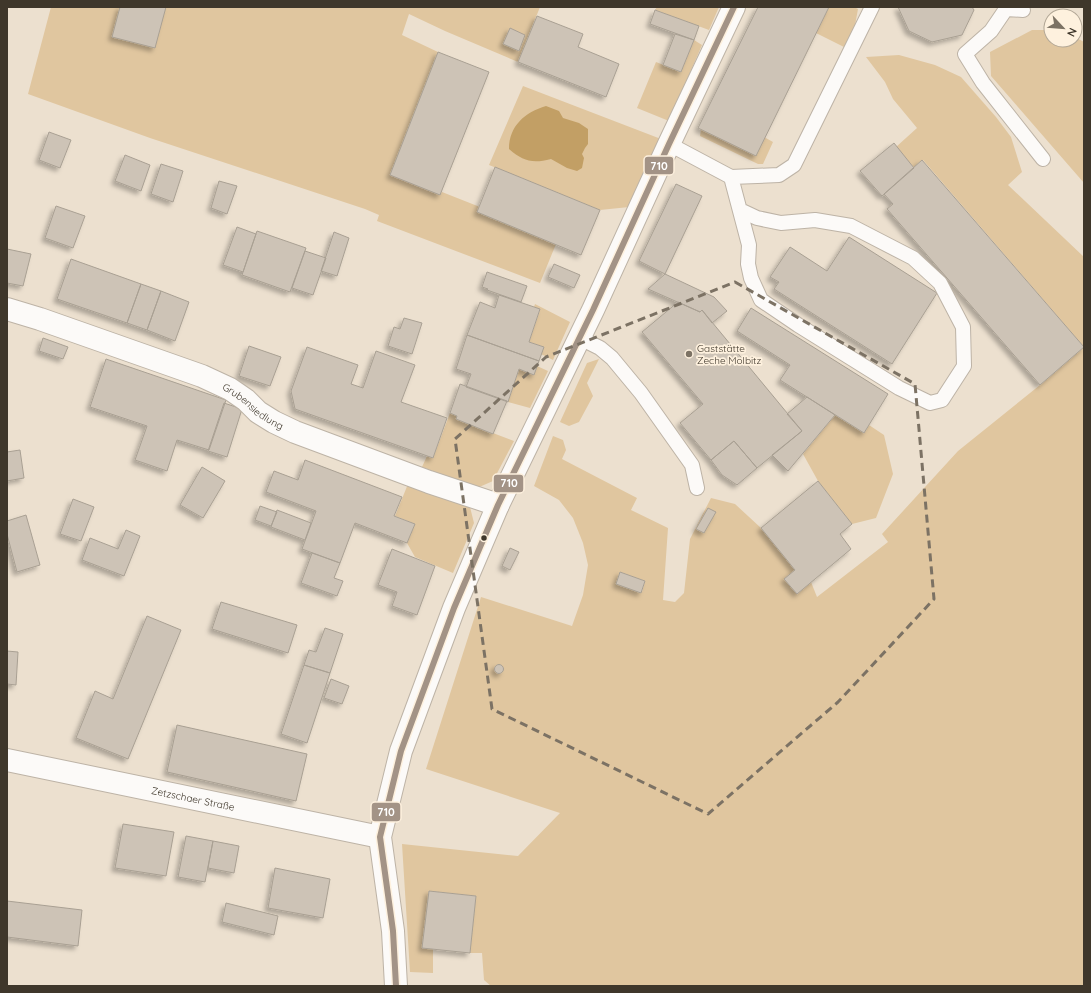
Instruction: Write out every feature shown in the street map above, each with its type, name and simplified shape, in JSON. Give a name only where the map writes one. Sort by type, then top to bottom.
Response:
[{"type":"street","points":[[396,986],[393,931],[380,838],[401,750],[454,608],[498,505],[580,338],[734,7]]},
{"type":"street","name":"Grubensiedlung","points":[[7,309],[40,319],[202,376],[230,389],[246,400],[258,412],[295,432],[429,482],[498,505]]},
{"type":"street","name":"Zetzschaer Straße","points":[[7,760],[380,838]]},
{"type":"lane","points":[[669,144],[731,177],[779,174],[794,165],[872,7]]},
{"type":"lane","points":[[1023,10],[1006,8],[990,31],[966,54],[983,83],[1043,159]]},
{"type":"lane","points":[[731,177],[749,245],[748,264],[751,278],[761,300],[898,388],[930,403],[942,400],[964,366],[963,327],[940,283],[913,258],[851,226],[815,220],[781,223],[757,218],[740,210]]},
{"type":"lane","points":[[580,338],[600,348],[612,358],[641,393],[692,465],[697,488]]},
{"type":"highlighted area","points":[[735,282],[915,384],[934,599],[838,702],[708,814],[492,709],[455,439],[546,357]]},
{"type":"shaded area","points":[[51,7],[540,7],[518,62],[409,14],[402,35],[438,52],[390,175],[440,194],[442,192],[480,207],[478,212],[556,244],[540,283],[377,221],[379,215],[365,209],[150,138],[28,94]]},
{"type":"shaded area","points":[[657,7],[719,7],[709,30],[655,10]]},
{"type":"shaded area","points":[[829,7],[854,7],[858,9],[853,36],[844,47],[816,33]]},
{"type":"shaded area","points":[[1032,30],[1043,30],[1043,48],[1083,48],[1084,42],[1084,183],[991,76],[990,52]]},
{"type":"shaded area","points":[[694,40],[702,45],[669,121],[637,108],[656,62],[681,72]]},
{"type":"shaded area","points":[[899,55],[935,65],[961,77],[996,117],[1011,137],[1022,172],[1008,185],[1084,257],[1084,347],[923,160],[914,168],[896,147],[917,128],[893,99],[885,82],[866,57]]},
{"type":"shaded area","points":[[523,86],[661,139],[629,207],[600,210],[489,165]]},
{"type":"shaded area","points":[[546,106],[559,111],[563,118],[579,123],[588,129],[588,144],[582,154],[584,158],[582,168],[577,171],[567,168],[551,159],[533,161],[523,159],[509,149],[512,133],[520,121],[531,112]]},
{"type":"shaded area","points":[[701,129],[764,137],[773,142],[763,164],[758,164],[700,136]]},
{"type":"shaded area","points":[[535,304],[570,322],[553,360],[541,354],[544,347],[529,342],[540,310],[534,307]]},
{"type":"shaded area","points":[[1084,347],[1084,986],[491,986],[484,980],[482,953],[470,953],[476,896],[429,891],[422,948],[433,949],[433,973],[410,972],[402,844],[518,856],[560,813],[426,769],[481,597],[572,626],[583,595],[588,565],[583,543],[573,518],[559,500],[534,486],[553,436],[563,440],[566,450],[562,459],[637,498],[631,510],[668,528],[663,600],[675,602],[684,593],[690,539],[711,498],[735,504],[761,528],[795,570],[785,579],[797,594],[811,582],[817,597],[888,542],[882,534],[958,451],[1040,385]],"holes":[[[620,572],[645,581],[642,592],[616,584]]]},
{"type":"shaded area","points":[[599,359],[587,383],[593,396],[579,422],[569,426],[560,422],[587,363]]},
{"type":"shaded area","points":[[537,366],[548,371],[530,408],[508,402],[519,369],[534,375]]},
{"type":"shaded area","points":[[450,413],[457,416],[456,419],[514,441],[493,481],[477,488],[422,467],[427,456],[433,458]]},
{"type":"shaded area","points":[[835,415],[864,433],[869,425],[884,435],[893,474],[876,518],[852,524],[818,481],[803,454]]},
{"type":"shaded area","points":[[408,484],[470,507],[474,523],[453,573],[415,557],[407,543],[415,524],[395,516]]},
{"type":"building","points":[[120,7],[166,7],[155,48],[112,37]]},
{"type":"building","points":[[758,7],[829,7],[756,156],[698,128]]},
{"type":"building","points":[[898,7],[972,7],[974,10],[962,35],[932,42],[909,31]]},
{"type":"building","points":[[655,10],[699,26],[694,40],[650,24]]},
{"type":"building","points":[[537,16],[583,34],[578,47],[619,64],[606,97],[518,62]]},
{"type":"building","points":[[510,28],[525,35],[519,51],[503,44]]},
{"type":"building","points":[[675,34],[694,40],[681,72],[663,65]]},
{"type":"building","points":[[438,52],[489,72],[440,195],[390,175]]},
{"type":"building","points":[[49,132],[71,140],[60,168],[39,160]]},
{"type":"building","points":[[894,143],[914,168],[882,196],[860,171]]},
{"type":"building","points":[[125,155],[150,165],[141,191],[115,181]]},
{"type":"building","points":[[922,160],[1084,347],[1040,385],[887,209],[893,204],[884,194]]},
{"type":"building","points":[[161,164],[183,171],[173,202],[151,194]]},
{"type":"building","points":[[495,167],[600,210],[581,255],[477,212]]},
{"type":"building","points":[[219,181],[237,186],[227,214],[211,208]]},
{"type":"building","points":[[676,184],[702,196],[665,274],[639,261]]},
{"type":"building","points":[[56,206],[85,216],[73,248],[45,238]]},
{"type":"building","points":[[237,227],[256,234],[243,272],[223,265]]},
{"type":"building","points":[[257,231],[306,248],[290,292],[242,275]]},
{"type":"building","points":[[334,232],[349,238],[337,276],[321,271]]},
{"type":"building","points":[[849,237],[937,293],[892,364],[774,289],[779,282],[770,277],[790,247],[827,271]]},
{"type":"building","points":[[7,249],[31,254],[23,286],[7,283]]},
{"type":"building","points":[[305,251],[326,258],[313,295],[292,288]]},
{"type":"building","points":[[71,259],[141,284],[127,323],[57,299]]},
{"type":"building","points":[[554,264],[580,275],[574,288],[548,277]]},
{"type":"building","points":[[487,272],[527,286],[521,302],[482,287]]},
{"type":"building","points":[[665,274],[714,297],[727,311],[712,323],[702,310],[700,312],[648,289]]},
{"type":"building","points":[[141,284],[161,291],[147,330],[127,323]]},
{"type":"building","points":[[161,291],[189,302],[175,341],[147,330]]},
{"type":"building","points":[[499,295],[540,309],[529,342],[544,347],[539,361],[467,335],[480,302],[495,308]]},
{"type":"building","points":[[678,302],[700,312],[702,310],[802,431],[757,468],[734,441],[711,460],[680,423],[703,404],[642,332]]},
{"type":"building","points":[[751,308],[888,394],[864,433],[780,380],[790,365],[737,331]]},
{"type":"building","points":[[404,318],[422,323],[412,354],[388,346],[394,327],[400,329]]},
{"type":"building","points":[[467,335],[539,361],[534,375],[519,369],[508,402],[466,387],[471,374],[456,369]]},
{"type":"building","points":[[43,338],[68,347],[63,359],[39,351]]},
{"type":"building","points":[[249,346],[281,357],[270,386],[239,376]]},
{"type":"building","points":[[307,347],[358,365],[351,384],[363,388],[376,351],[415,365],[401,402],[447,418],[433,458],[295,409],[291,391]]},
{"type":"building","points":[[106,359],[226,400],[209,450],[177,440],[167,471],[135,460],[147,426],[90,407]]},
{"type":"building","points":[[460,384],[507,401],[493,434],[456,419],[457,416],[450,413]]},
{"type":"building","points":[[807,397],[835,415],[788,471],[772,455],[802,431],[787,414]]},
{"type":"building","points":[[224,403],[242,409],[227,457],[208,451]]},
{"type":"building","points":[[734,441],[757,468],[737,485],[722,475],[711,460]]},
{"type":"building","points":[[20,450],[24,478],[7,481],[7,452]]},
{"type":"building","points":[[305,460],[402,497],[394,516],[415,524],[407,543],[355,523],[340,563],[302,549],[316,511],[266,492],[274,471],[298,480]]},
{"type":"building","points":[[202,467],[225,481],[203,518],[180,505]]},
{"type":"building","points":[[818,481],[852,524],[840,534],[851,549],[797,594],[784,579],[795,570],[761,528]]},
{"type":"building","points":[[73,499],[94,507],[81,541],[60,534]]},
{"type":"building","points":[[260,506],[277,512],[271,526],[255,520]]},
{"type":"building","points":[[708,508],[716,512],[704,533],[696,529]]},
{"type":"building","points":[[277,510],[311,523],[305,540],[271,527]]},
{"type":"building","points":[[26,515],[40,565],[17,572],[7,534],[7,521]]},
{"type":"building","points":[[126,530],[140,536],[124,576],[82,560],[90,538],[118,549]]},
{"type":"building","points":[[510,548],[519,552],[510,570],[502,566]]},
{"type":"building","points":[[392,549],[435,566],[417,615],[392,606],[397,592],[378,585]]},
{"type":"building","points":[[312,553],[340,563],[334,578],[343,581],[337,596],[301,583]]},
{"type":"building","points":[[620,572],[645,581],[641,593],[616,584]]},
{"type":"building","points":[[221,602],[297,625],[288,653],[212,629]]},
{"type":"building","points":[[147,616],[181,630],[128,759],[76,738],[95,691],[113,699]]},
{"type":"building","points":[[325,628],[343,634],[330,673],[304,665],[309,650],[316,652]]},
{"type":"building","points":[[7,651],[18,652],[16,685],[7,684]]},
{"type":"building","points":[[304,665],[330,673],[307,743],[281,734]]},
{"type":"building","points":[[497,665],[501,665],[503,669],[501,673],[497,673],[495,671],[495,667]]},
{"type":"building","points":[[331,679],[349,686],[342,704],[324,698]]},
{"type":"building","points":[[177,725],[307,754],[296,801],[167,772]]},
{"type":"building","points":[[123,824],[174,832],[166,876],[115,868]]},
{"type":"building","points":[[186,836],[213,841],[205,882],[178,877]]},
{"type":"building","points":[[213,841],[239,846],[234,873],[208,868]]},
{"type":"building","points":[[275,868],[330,879],[323,918],[268,908]]},
{"type":"building","points":[[429,891],[476,896],[470,953],[422,948]]},
{"type":"building","points":[[7,901],[82,910],[78,946],[7,937]]},
{"type":"building","points":[[226,903],[278,916],[274,935],[222,922]]},
{"type":"transit line","name":"710","points":[[396,986],[393,931],[380,837],[401,751],[454,608],[498,505],[593,310],[734,7]]},
{"type":"place","name":"Gaststätte Zeche Molbitz","points":[[689,354]]}]
